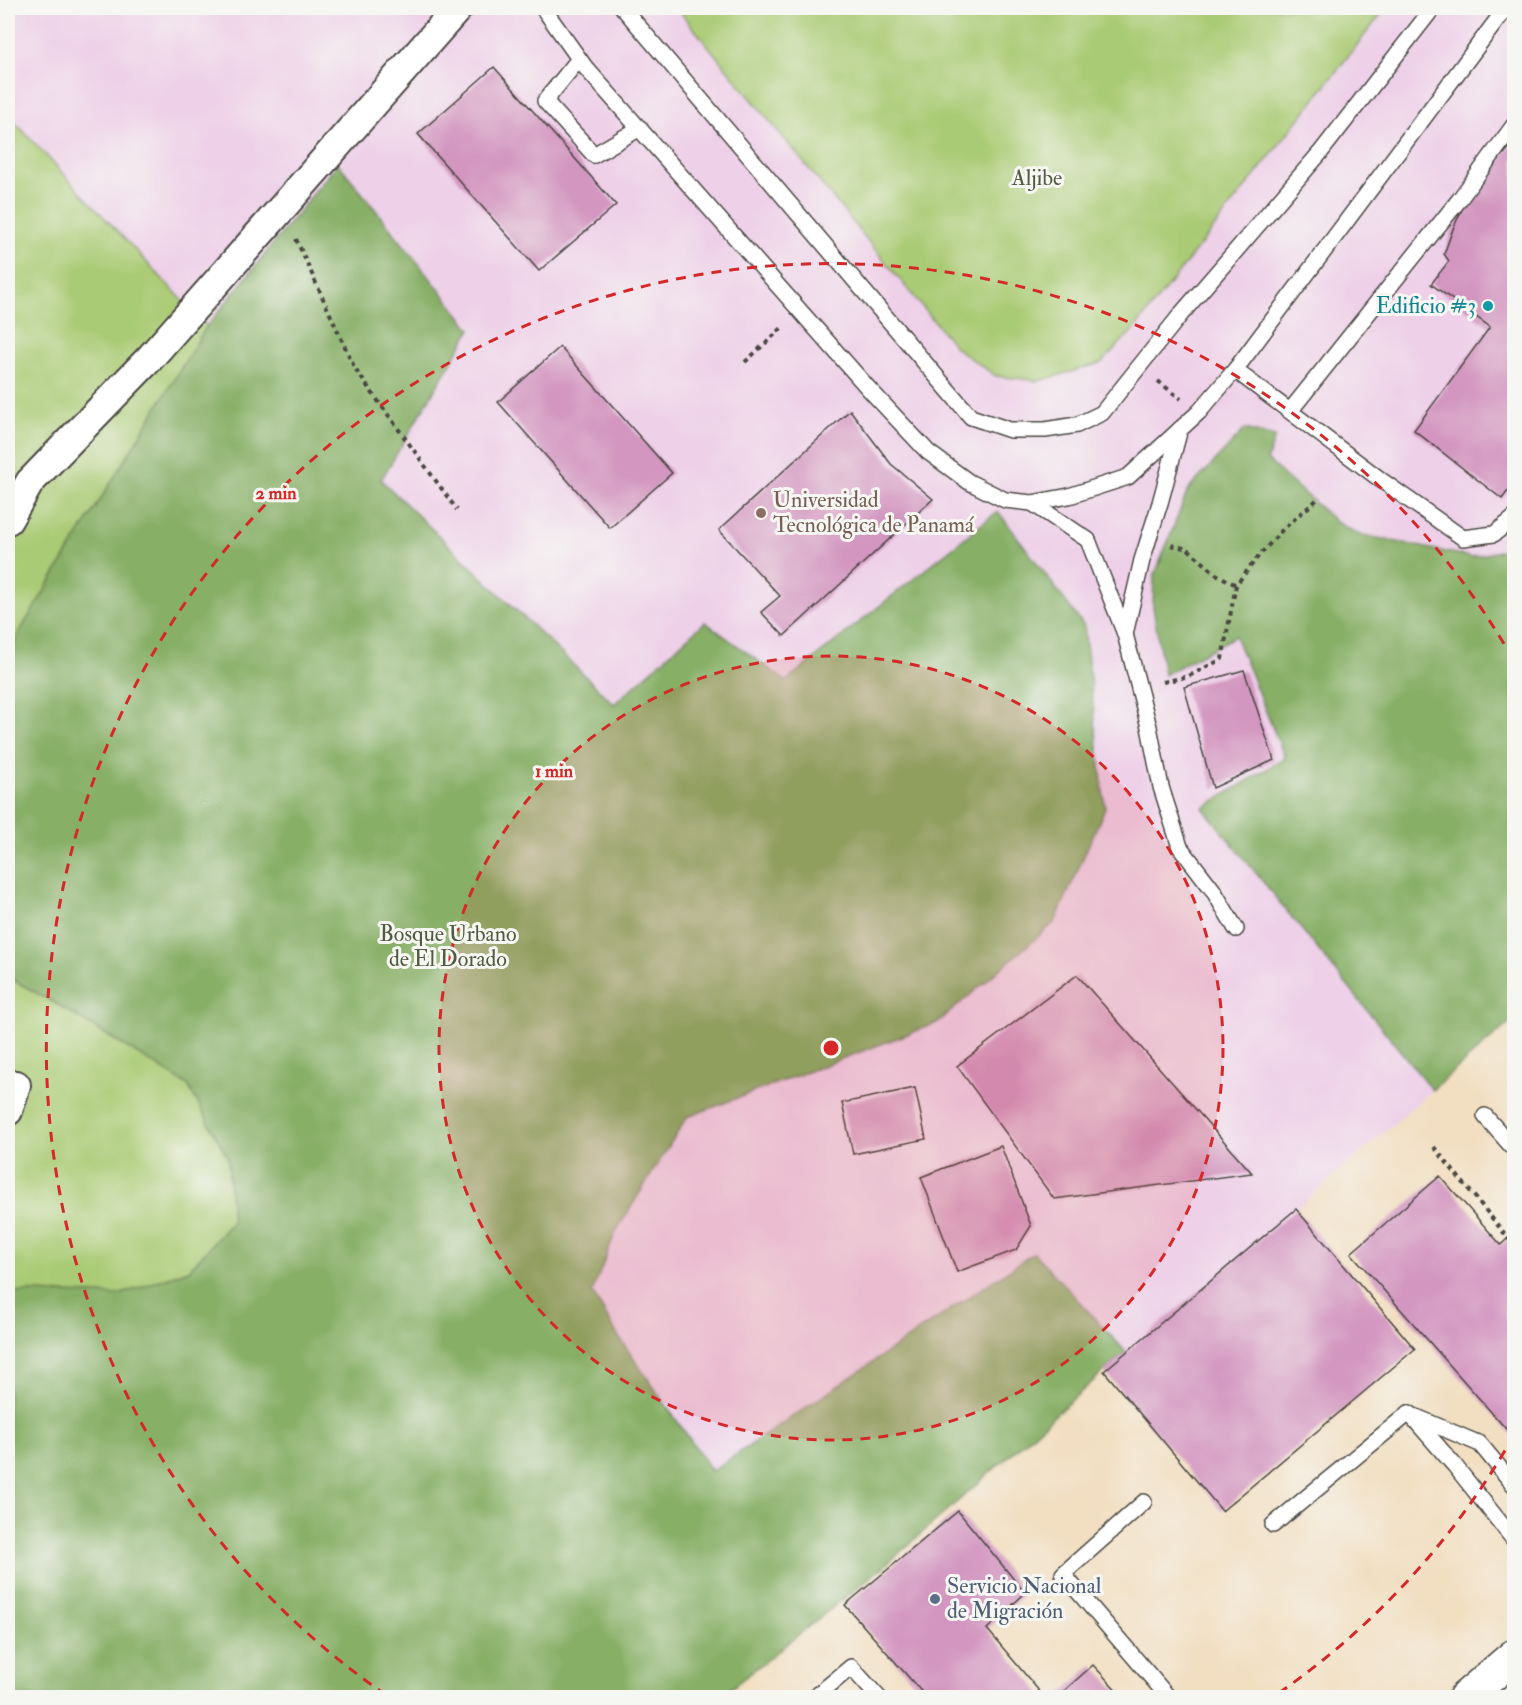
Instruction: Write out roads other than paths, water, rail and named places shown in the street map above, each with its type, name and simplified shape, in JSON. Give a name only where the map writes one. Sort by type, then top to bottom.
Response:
[{"type":"main road","points":[[1465,1698],[1515,1656]]},
{"type":"street","points":[[8,520],[30,482],[150,358],[458,8]]},
{"type":"street","points":[[8,1111],[16,1084]]},
{"type":"lane","points":[[543,8],[579,58],[869,389],[928,452],[964,479],[1005,500],[1032,503],[1069,496],[1128,477],[1199,412],[1235,370],[1506,8]]},
{"type":"lane","points":[[623,8],[971,417],[1010,430],[1045,430],[1077,425],[1102,413],[1182,313],[1320,153],[1433,8]]},
{"type":"lane","points":[[579,58],[545,101],[594,155],[640,128]]},
{"type":"lane","points":[[1290,411],[1459,200],[1515,125]]},
{"type":"lane","points":[[1235,370],[1381,480],[1463,537],[1494,534],[1515,518]]},
{"type":"lane","points":[[1125,634],[1142,560],[1180,429]]},
{"type":"lane","points":[[1032,503],[1088,540],[1125,634],[1149,727],[1161,787],[1180,847],[1213,890],[1236,929]]},
{"type":"lane","points":[[1485,1116],[1515,1149]]},
{"type":"lane","points":[[1409,1413],[1480,1443],[1515,1485]]},
{"type":"lane","points":[[1273,1526],[1409,1413]]},
{"type":"lane","points":[[1409,1413],[1515,1540]]},
{"type":"lane","points":[[1144,1502],[1062,1574],[1168,1698]]},
{"type":"lane","points":[[814,1698],[851,1667],[879,1698]]},
{"type":"place","name":"Edificio #3","points":[[1488,306]]},
{"type":"place","name":"Universidad Tecnológica de Panamá","points":[[761,513]]},
{"type":"place","name":"Servicio Nacional de Migración","points":[[935,1599]]},
{"type":"park label","name":"Aljibe","points":[[1037,178]]},
{"type":"park label","name":"Bosque Urbano de El Dorado","points":[[448,946]]}]
